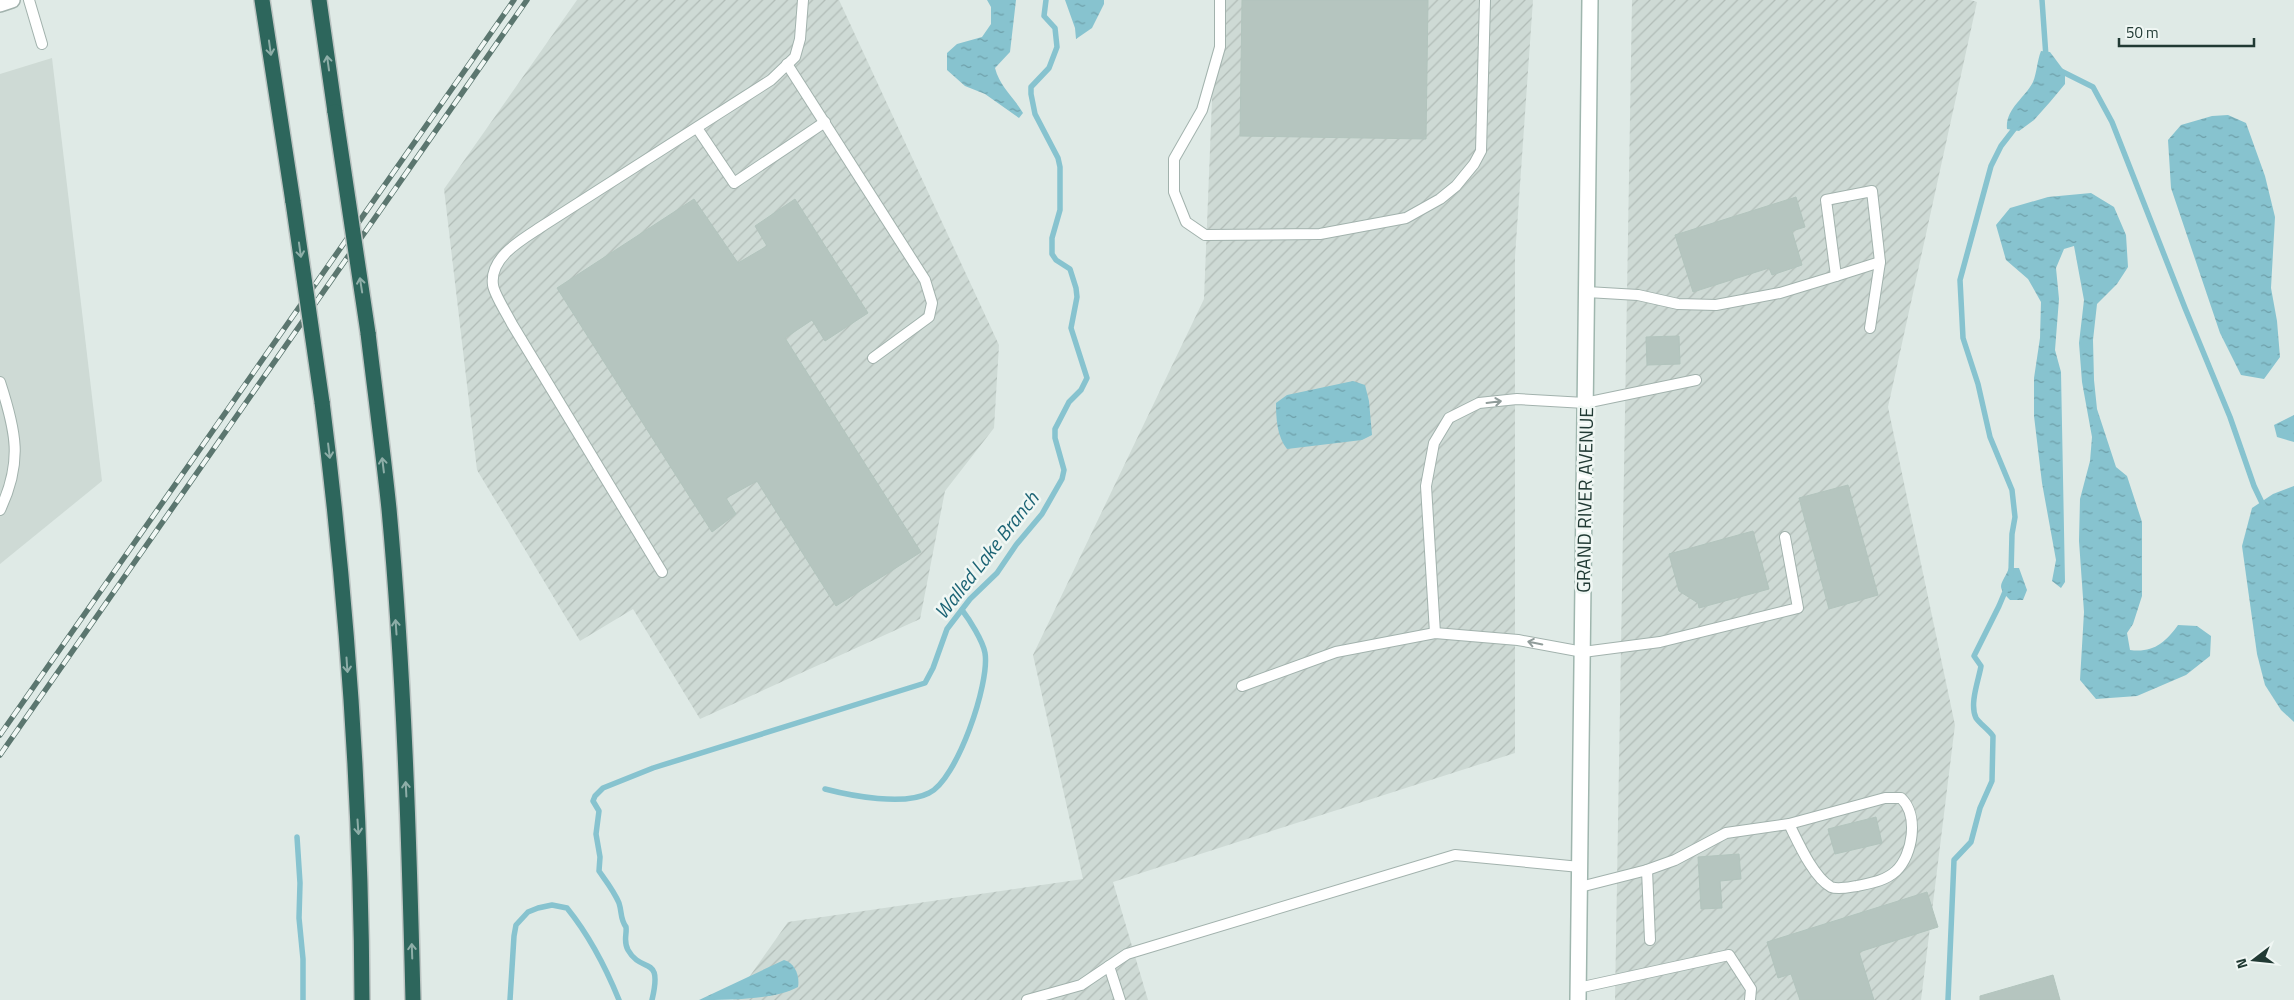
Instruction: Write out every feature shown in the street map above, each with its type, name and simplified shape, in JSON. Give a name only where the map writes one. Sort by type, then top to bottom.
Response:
[{"type":"highway","points":[[262,0],[322,402],[337,518],[362,884],[362,1000]]},
{"type":"highway","points":[[318,0],[368,333],[389,510],[400,675],[413,1000]]},
{"type":"main road","points":[[0,4],[12,0]]},
{"type":"main road","name":"GRAND RIVER AVENUE","points":[[1578,994],[1592,0]]},
{"type":"lane","points":[[29,0],[42,44]]},
{"type":"lane","points":[[662,572],[512,324],[492,285],[496,266],[508,250],[598,190],[771,80],[795,57],[800,39],[803,0]]},
{"type":"lane","points":[[1220,0],[1220,47],[1202,110],[1174,159],[1174,192],[1186,222],[1205,235],[1320,234],[1406,218],[1440,199],[1456,186],[1474,164],[1481,151],[1485,0]]},
{"type":"lane","points":[[787,64],[926,280],[932,303],[929,317],[873,358]]},
{"type":"lane","points":[[697,128],[734,183],[825,122]]},
{"type":"lane","points":[[1836,276],[1826,200],[1872,191],[1880,262],[1870,328]]},
{"type":"lane","points":[[1587,292],[1638,295],[1678,304],[1716,305],[1780,293],[1880,262]]},
{"type":"lane","points":[[1435,634],[1426,486],[1434,444],[1449,418],[1479,404],[1517,399],[1585,403],[1696,380]]},
{"type":"lane","points":[[0,382],[13,422],[16,448],[8,493],[0,510]]},
{"type":"lane","points":[[1242,686],[1336,652],[1435,634],[1518,640],[1582,652],[1660,642],[1798,608],[1785,537]]},
{"type":"lane","points":[[1580,887],[1646,870],[1675,860],[1726,833],[1789,824],[1894,797],[1901,798],[1906,803],[1910,812],[1912,832],[1904,861],[1895,872],[1878,882],[1846,888],[1832,888],[1821,878],[1789,824]]},
{"type":"lane","points":[[1027,1000],[1081,985],[1127,954],[1455,856],[1580,867]]},
{"type":"lane","points":[[1646,870],[1650,940]]},
{"type":"lane","points":[[1578,994],[1730,955],[1750,989],[1750,1000]]},
{"type":"lane","points":[[1109,966],[1120,1000]]},
{"type":"shaded area","points":[[577,0],[839,0],[999,345],[994,428],[945,491],[920,619],[700,719],[633,609],[580,641],[477,470],[444,189]]},
{"type":"shaded area","points":[[1216,0],[1533,0],[1515,256],[1515,753],[1113,882],[1148,1000],[733,1000],[788,922],[1083,879],[1033,655],[1204,299]]},
{"type":"shaded area","points":[[1632,0],[1970,0],[1977,2],[1888,407],[1955,725],[1921,1000],[1615,1000]]},
{"type":"shaded area","points":[[52,58],[102,481],[0,564],[0,74]]},
{"type":"water","points":[[987,0],[1016,0],[1010,52],[995,68],[1003,86],[1023,113],[1019,118],[985,94],[965,86],[947,70],[947,53],[957,44],[982,37],[991,24],[991,7]]},
{"type":"water","points":[[1065,0],[1104,0],[1104,4],[1092,28],[1076,39],[1075,28]]},
{"type":"water","points":[[2041,51],[2050,52],[2065,72],[2065,84],[2034,120],[2019,131],[2007,129],[2009,115],[2033,82]]},
{"type":"water","points":[[2228,115],[2246,123],[2265,176],[2275,217],[2271,288],[2277,321],[2280,357],[2264,379],[2241,375],[2220,333],[2171,188],[2168,140],[2181,125],[2212,116]]},
{"type":"water","points":[[2091,193],[2114,207],[2126,235],[2128,267],[2117,284],[2097,304],[2093,340],[2097,409],[2116,467],[2127,476],[2142,522],[2142,596],[2133,624],[2127,633],[2130,650],[2145,650],[2158,645],[2178,625],[2197,626],[2211,636],[2210,656],[2186,675],[2137,696],[2096,699],[2080,680],[2084,612],[2079,541],[2080,499],[2090,461],[2092,437],[2082,382],[2079,343],[2084,300],[2074,246],[2064,249],[2056,268],[2059,299],[2055,350],[2061,372],[2065,582],[2061,588],[2052,581],[2056,560],[2042,483],[2034,416],[2034,378],[2040,338],[2041,302],[2028,279],[2006,260],[1996,225],[2010,208],[2048,197]]},
{"type":"water","points":[[1353,381],[1365,385],[1369,401],[1372,435],[1362,440],[1287,449],[1279,433],[1276,403],[1287,395]]},
{"type":"water","points":[[2294,415],[2294,442],[2277,437],[2274,425]]},
{"type":"water","points":[[2294,486],[2294,722],[2281,710],[2265,685],[2257,654],[2242,546],[2252,508],[2273,494]]},
{"type":"water","points":[[2009,568],[2019,568],[2027,590],[2023,600],[2010,600],[2001,588]]},
{"type":"water","points":[[784,960],[796,970],[798,987],[764,997],[699,1000]]},
{"type":"building","points":[[1242,0],[1428,0],[1426,139],[1240,136]]},
{"type":"building","points":[[1796,197],[1805,227],[1792,231],[1802,265],[1772,275],[1769,268],[1693,292],[1675,235]]},
{"type":"building","points":[[694,199],[738,263],[767,246],[755,226],[795,199],[868,313],[825,341],[812,320],[785,338],[921,552],[836,606],[757,481],[726,498],[736,514],[712,532],[557,288]]},
{"type":"building","points":[[1679,336],[1680,364],[1647,365],[1646,337]]},
{"type":"building","points":[[1848,485],[1878,595],[1829,609],[1799,498]]},
{"type":"building","points":[[1753,531],[1769,589],[1699,608],[1698,603],[1679,591],[1669,554]]},
{"type":"building","points":[[1876,817],[1882,843],[1835,854],[1828,829]]},
{"type":"building","points":[[1739,854],[1741,879],[1720,881],[1722,908],[1701,909],[1698,857]]},
{"type":"building","points":[[1927,892],[1938,927],[1859,952],[1874,1000],[1800,1000],[1791,974],[1778,978],[1767,942]]},
{"type":"building","points":[[2053,975],[2060,1000],[1980,1000],[1980,996]]},
{"type":"waterway","name":"Walled Lake Branch","points":[[652,1000],[655,985],[653,970],[639,962],[628,950],[625,941],[626,927],[619,903],[599,871],[600,857],[596,834],[599,811],[593,801],[595,796],[603,788],[653,768],[925,683],[933,668],[947,629],[970,599],[997,573],[1016,545],[1042,514],[1062,479],[1064,470],[1055,438],[1055,429],[1069,402],[1081,390],[1087,378],[1071,328],[1077,297],[1076,288],[1070,269],[1056,260],[1052,254],[1052,238],[1060,210],[1060,167],[1058,158],[1035,114],[1031,94],[1031,87],[1049,68],[1057,47],[1055,28],[1044,16],[1046,0]]},
{"type":"waterway","points":[[2042,0],[2046,57]]},
{"type":"waterway","points":[[2061,71],[2093,87],[2112,122],[2230,417],[2254,486],[2264,507]]},
{"type":"waterway","points":[[2011,574],[2012,534],[2015,517],[2012,490],[1990,437],[1978,384],[1963,338],[1960,280],[1991,166],[2001,146],[2018,124]]},
{"type":"waterway","points":[[1948,1000],[1954,860],[1971,842],[1980,808],[1992,781],[1993,736],[1976,718],[1974,712],[1975,692],[1981,666],[1974,656],[2007,587]]},
{"type":"waterway","points":[[825,789],[863,797],[906,799],[929,793],[940,784],[950,770],[969,729],[977,707],[985,667],[985,653],[982,642],[962,610]]},
{"type":"waterway","points":[[297,837],[300,883],[299,918],[303,959],[303,1000]]},
{"type":"waterway","name":"Walled Lake Branch","points":[[510,1000],[516,925],[528,912],[552,905],[567,908],[575,918],[596,952],[619,1000]]},
{"type":"railway","points":[[0,735],[514,0]]},
{"type":"railway","points":[[0,755],[527,0]]}]
